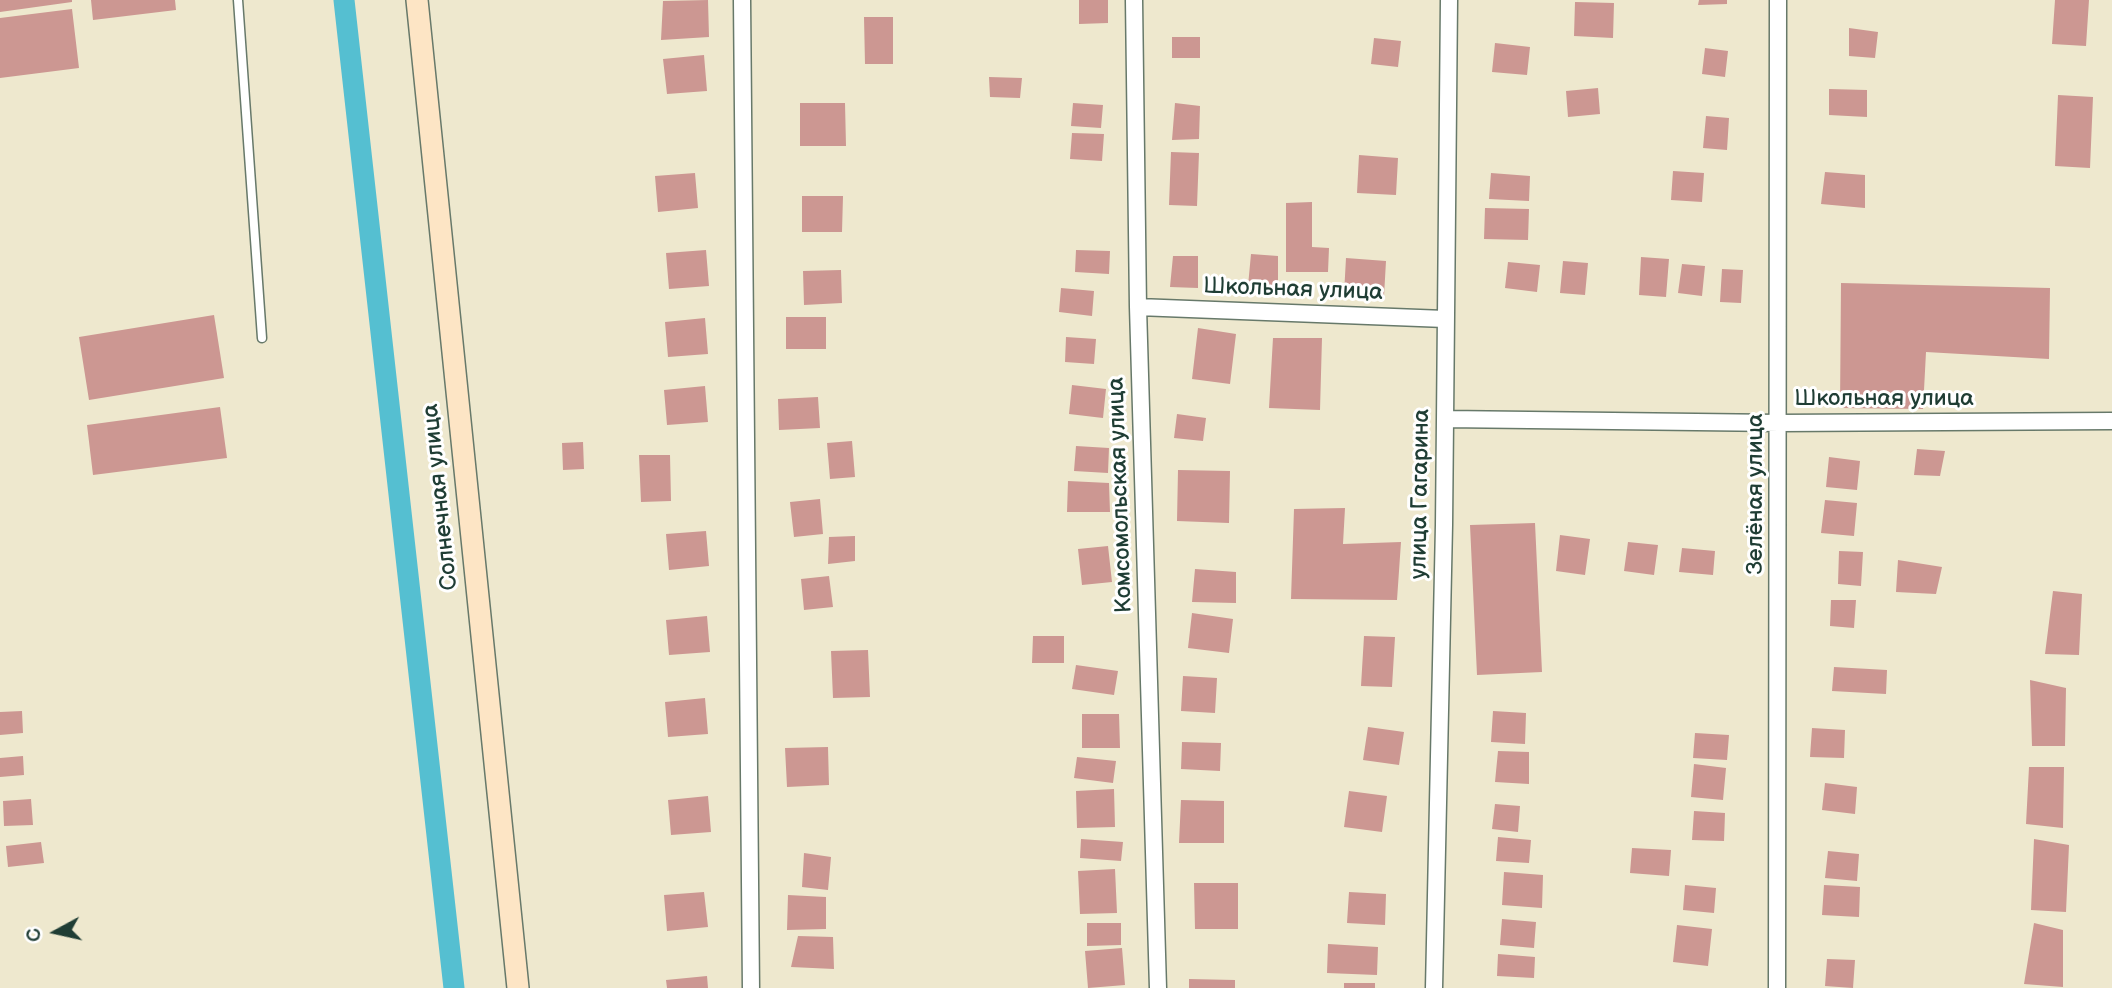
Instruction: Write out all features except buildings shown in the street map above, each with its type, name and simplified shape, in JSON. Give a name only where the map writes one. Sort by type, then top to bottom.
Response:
[{"type":"main road","name":"Солнечная улица","points":[[417,0],[518,988]]},
{"type":"street","points":[[742,0],[751,988]]},
{"type":"street","name":"Комсомольская улица","points":[[1134,0],[1138,307],[1158,988]]},
{"type":"street","name":"улица Гагарина","points":[[1434,988],[1446,419],[1448,0]]},
{"type":"street","name":"Зелёная улица","points":[[1777,988],[1778,0]]},
{"type":"street","name":"Школьная улица","points":[[1138,307],[1445,319]]},
{"type":"street","name":"Школьная улица","points":[[1446,419],[1779,423],[2112,421]]},
{"type":"lane","points":[[238,0],[262,338]]},
{"type":"waterway","points":[[344,0],[454,988]]}]
